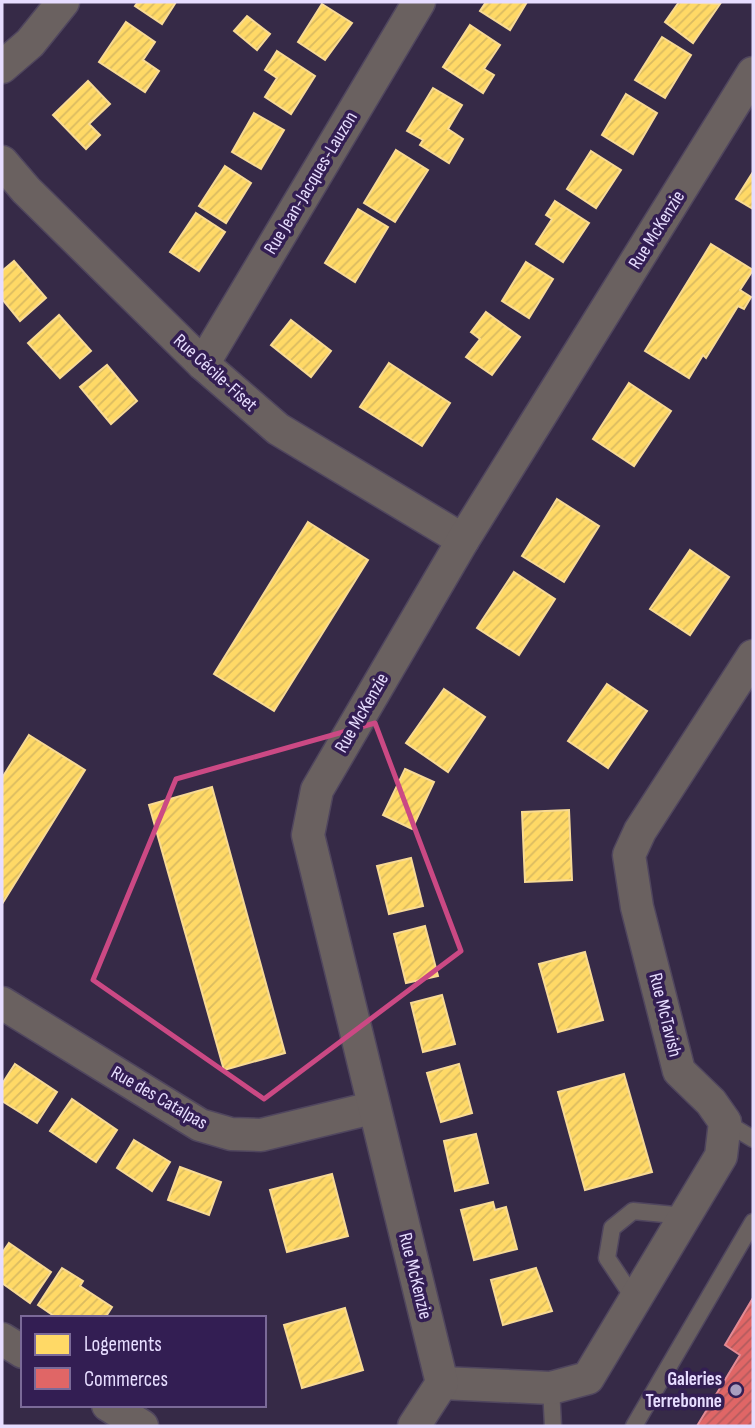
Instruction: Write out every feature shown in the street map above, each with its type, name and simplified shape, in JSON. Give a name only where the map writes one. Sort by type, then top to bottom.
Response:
[{"type":"street","points":[[2,67],[30,43],[63,2]]},
{"type":"street","name":"Rue Jean-Jacques-Lauzon","points":[[203,364],[419,2]]},
{"type":"street","name":"Rue McKenzie","points":[[442,1383],[372,1108],[308,835],[317,790],[463,540],[753,73]]},
{"type":"street","name":"Rue Cécile-Fiset","points":[[2,162],[26,190],[203,364],[278,429],[463,540]]},
{"type":"street","name":"Rue McTavish","points":[[725,1122],[680,1071],[637,907],[629,855],[640,831],[753,656]]},
{"type":"street","name":"Rue des Catalpas","points":[[2,1003],[200,1125],[221,1131],[261,1135],[372,1108]]},
{"type":"street","points":[[414,1426],[442,1383],[551,1388],[588,1378],[721,1156],[725,1122]]},
{"type":"street","points":[[2,1339],[21,1351]]},
{"type":"street","points":[[111,1407],[142,1426]]},
{"type":"lane","points":[[725,1122],[753,1139]]},
{"type":"lane","points":[[635,1300],[607,1258],[612,1228],[633,1212],[685,1216]]},
{"type":"lane","points":[[634,1426],[753,1222]]},
{"type":"lane","points":[[551,1388],[553,1426]]},
{"type":"highlighted area","points":[[375,723],[461,951],[264,1099],[93,980],[176,779]]},
{"type":"building: Logements","points":[[138,2],[176,2],[162,24],[135,6]]},
{"type":"building: Logements","points":[[486,2],[527,2],[510,30],[480,11]]},
{"type":"building: Logements","points":[[679,2],[720,4],[693,43],[665,22]]},
{"type":"building: Logements","points":[[322,4],[352,23],[325,60],[298,42]]},
{"type":"building: Logements","points":[[247,16],[270,34],[257,50],[234,31]]},
{"type":"building: Logements","points":[[126,22],[155,42],[143,60],[159,71],[145,92],[99,62]]},
{"type":"building: Logements","points":[[470,25],[500,45],[484,69],[494,75],[483,93],[443,67]]},
{"type":"building: Logements","points":[[662,37],[691,55],[665,98],[635,80]]},
{"type":"building: Logements","points":[[277,51],[315,76],[291,114],[265,97],[277,78],[265,70]]},
{"type":"building: Logements","points":[[88,81],[110,104],[89,124],[100,135],[86,149],[53,115]]},
{"type":"building: Logements","points":[[433,88],[462,105],[448,129],[463,139],[449,163],[420,145],[423,140],[407,131]]},
{"type":"building: Logements","points":[[626,94],[657,113],[633,154],[602,135]]},
{"type":"building: Logements","points":[[254,113],[284,130],[261,169],[232,152]]},
{"type":"building: Logements","points":[[396,150],[428,170],[395,222],[364,203]]},
{"type":"building: Logements","points":[[591,151],[621,170],[596,208],[567,189]]},
{"type":"building: Logements","points":[[225,166],[251,183],[226,223],[199,206]]},
{"type":"building: Logements","points":[[753,172],[753,209],[736,199]]},
{"type":"building: Logements","points":[[555,201],[589,223],[563,262],[536,244],[552,219],[546,215]]},
{"type":"building: Logements","points":[[358,209],[388,227],[355,282],[325,263]]},
{"type":"building: Logements","points":[[196,213],[225,232],[199,271],[170,252]]},
{"type":"building: Logements","points":[[711,244],[753,270],[740,290],[751,297],[744,309],[738,306],[706,358],[703,355],[689,378],[645,351]]},
{"type":"building: Logements","points":[[14,261],[46,298],[20,321],[2,299],[2,271]]},
{"type":"building: Logements","points":[[526,262],[553,279],[529,318],[502,301]]},
{"type":"building: Logements","points":[[486,312],[520,337],[492,375],[466,357],[480,339],[471,332]]},
{"type":"building: Logements","points":[[59,315],[91,351],[60,378],[28,343]]},
{"type":"building: Logements","points":[[291,320],[331,351],[311,377],[271,345]]},
{"type":"building: Logements","points":[[389,363],[450,403],[422,446],[360,407]]},
{"type":"building: Logements","points":[[107,365],[137,401],[111,424],[80,387]]},
{"type":"building: Logements","points":[[629,383],[671,411],[634,466],[593,439]]},
{"type":"building: Logements","points":[[557,499],[599,526],[564,582],[522,556]]},
{"type":"building: Logements","points":[[308,522],[368,560],[274,711],[214,674]]},
{"type":"building: Logements","points":[[690,550],[729,577],[690,635],[650,609]]},
{"type":"building: Logements","points":[[514,572],[555,599],[519,655],[477,628]]},
{"type":"building: Logements","points":[[607,684],[647,711],[608,768],[568,741]]},
{"type":"building: Logements","points":[[444,689],[485,717],[448,772],[406,743]]},
{"type":"building: Logements","points":[[29,735],[85,770],[2,904],[2,778]]},
{"type":"building: Logements","points":[[405,769],[434,782],[412,829],[383,815]]},
{"type":"building: Logements","points":[[212,787],[285,1053],[224,1070],[149,805]]},
{"type":"building: Logements","points":[[569,810],[572,880],[525,882],[522,812]]},
{"type":"building: Logements","points":[[411,858],[423,906],[389,914],[377,866]]},
{"type":"building: Logements","points":[[425,926],[438,976],[406,983],[394,934]]},
{"type":"building: Logements","points":[[585,952],[603,1020],[558,1032],[539,964]]},
{"type":"building: Logements","points":[[442,995],[455,1044],[423,1052],[411,1003]]},
{"type":"building: Logements","points":[[15,1064],[57,1092],[37,1123],[2,1101],[2,1084]]},
{"type":"building: Logements","points":[[459,1064],[472,1113],[441,1122],[427,1073]]},
{"type":"building: Logements","points":[[624,1074],[652,1172],[585,1190],[558,1092]]},
{"type":"building: Logements","points":[[72,1099],[117,1130],[96,1162],[50,1131]]},
{"type":"building: Logements","points":[[476,1134],[488,1183],[455,1191],[444,1141]]},
{"type":"building: Logements","points":[[134,1140],[170,1162],[152,1191],[117,1168]]},
{"type":"building: Logements","points":[[180,1167],[221,1182],[209,1215],[168,1200]]},
{"type":"building: Logements","points":[[332,1174],[348,1236],[287,1252],[270,1190]]},
{"type":"building: Logements","points":[[493,1202],[495,1210],[506,1207],[517,1249],[474,1260],[461,1210]]},
{"type":"building: Logements","points":[[9,1243],[51,1272],[30,1303],[2,1283],[2,1253]]},
{"type":"building: Logements","points":[[62,1268],[83,1281],[80,1286],[112,1307],[106,1316],[54,1316],[38,1305]]},
{"type":"building: Logements","points":[[536,1268],[552,1311],[503,1325],[491,1280]]},
{"type":"building: Logements","points":[[345,1308],[363,1370],[302,1388],[284,1325]]},
{"type":"building: Commerces","name":"Galeries Terrebonne","points":[[753,1298],[753,1426],[697,1426],[740,1355],[725,1345]]},
{"type":"place","name":"Galeries Terrebonne","points":[[736,1390]]}]
